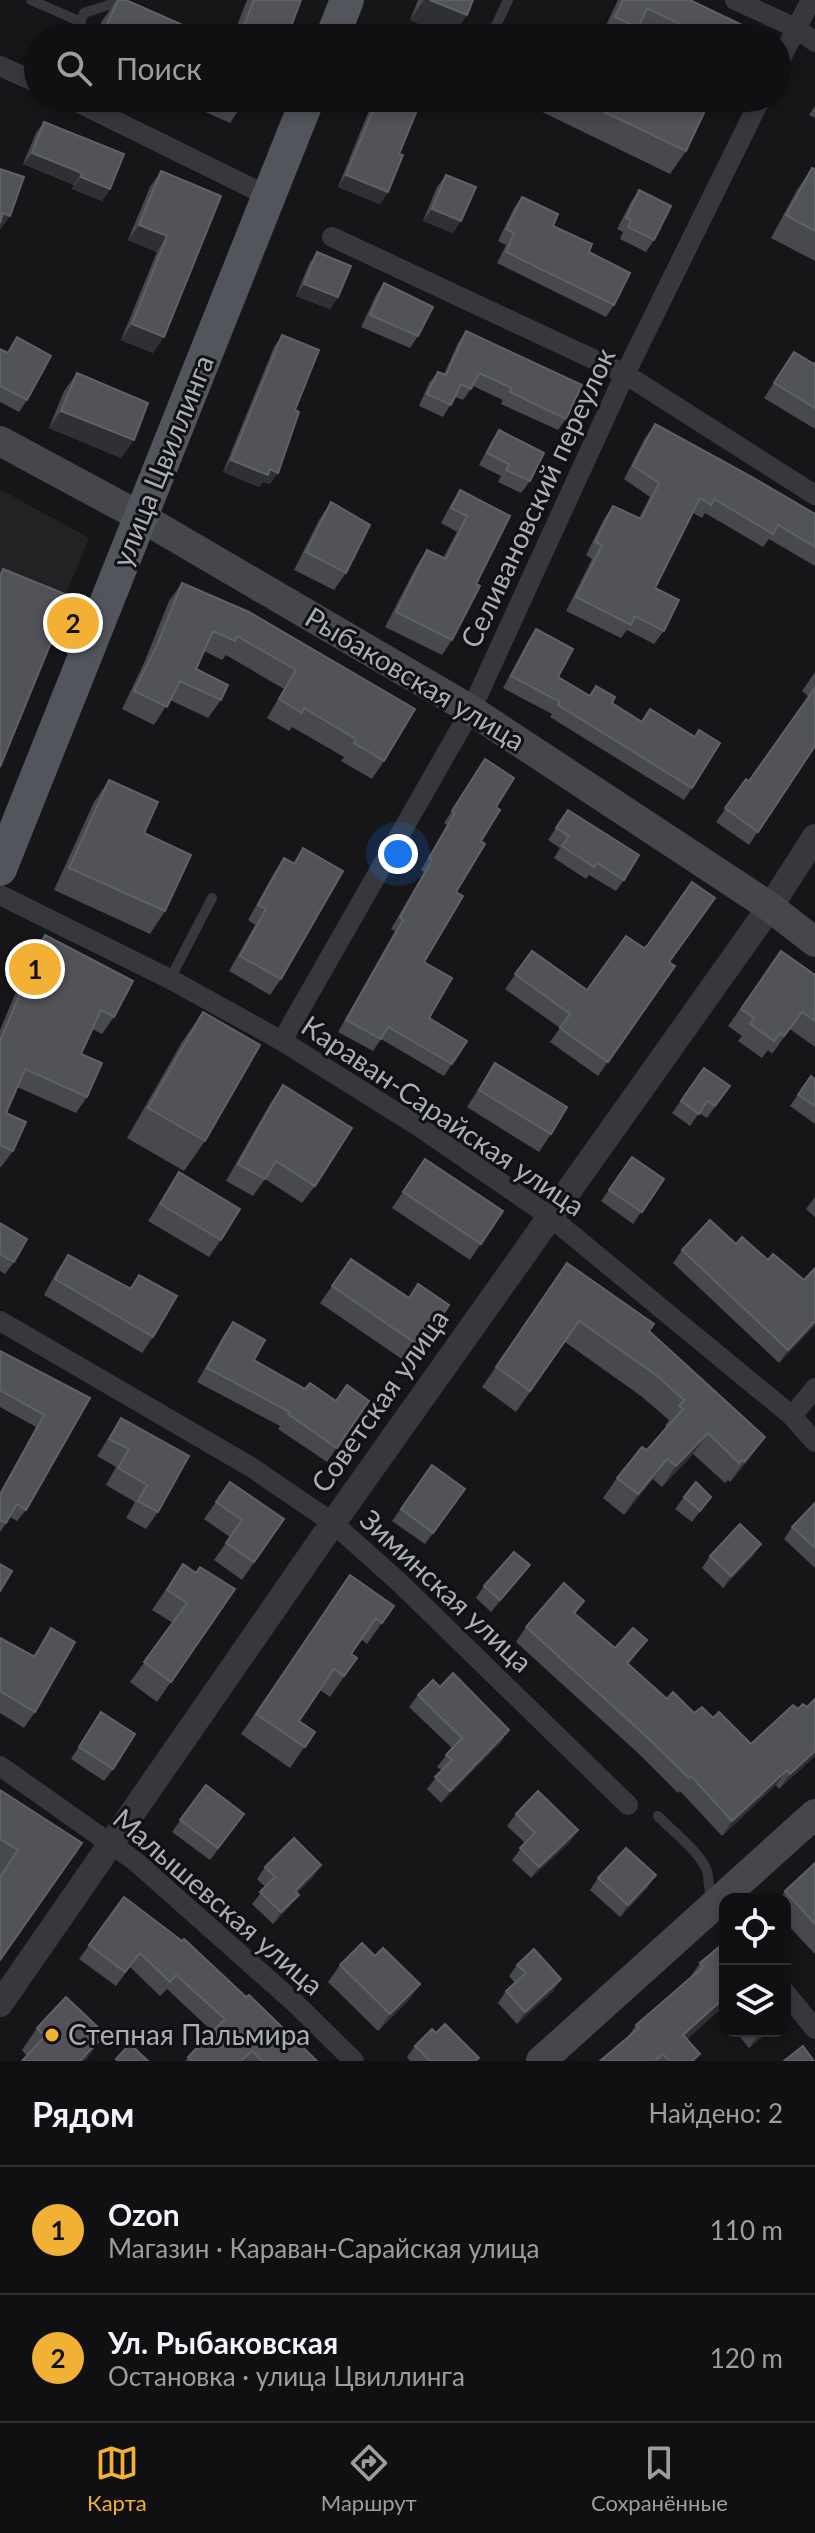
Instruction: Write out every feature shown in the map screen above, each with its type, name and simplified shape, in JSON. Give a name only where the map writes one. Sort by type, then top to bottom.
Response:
[{"type":"main road","points":[[338,24],[347,0]]},
{"type":"main road","name":"улица Цвиллинга","points":[[3,851],[141,517],[302,112]]},
{"type":"main road","name":"Рыбаковская улица","points":[[0,441],[141,517],[471,710],[770,907],[815,942]]},
{"type":"main road","points":[[738,1893],[815,1814]]},
{"type":"main road","points":[[541,2061],[719,1912]]},
{"type":"street","points":[[735,0],[787,24]]},
{"type":"street","points":[[791,38],[811,0]]},
{"type":"street","points":[[791,26],[815,42]]},
{"type":"street","points":[[0,66],[24,77]]},
{"type":"street","points":[[97,112],[268,196]]},
{"type":"street","name":"Селивановский переулок","points":[[282,1041],[471,710],[625,374],[754,112]]},
{"type":"street","points":[[332,237],[625,374],[815,495]]},
{"type":"street","name":"Советская улица","points":[[0,2004],[333,1523],[770,907],[815,837]]},
{"type":"street","name":"Караван-Сарайская улица","points":[[0,895],[170,979],[282,1041],[418,1126],[549,1216],[792,1416],[815,1442]]},
{"type":"street","name":"Зиминская улица","points":[[0,1321],[251,1467],[333,1523],[400,1583],[628,1805]]},
{"type":"street","points":[[792,1416],[815,1388]]},
{"type":"street","name":"Малышевская улица","points":[[0,1766],[112,1843],[295,2003],[354,2061]]},
{"type":"street","points":[[791,1999],[815,2029]]},
{"type":"lane","points":[[31,0],[81,22],[84,13],[118,2],[131,8]]},
{"type":"lane","points":[[497,24],[508,0]]},
{"type":"lane","points":[[170,979],[212,898]]},
{"type":"lane","points":[[658,1816],[699,1858],[707,1872],[707,1888],[719,1912]]},
{"type":"shaded area","points":[[0,489],[89,538],[0,755]]},
{"type":"building","points":[[118,0],[126,0],[180,24],[107,24]]},
{"type":"building","points":[[254,0],[301,0],[292,24],[245,24]]},
{"type":"building","points":[[430,0],[473,0],[467,15]]},
{"type":"building","points":[[623,0],[690,0],[740,24],[680,24],[647,8],[640,24],[630,24],[615,17]]},
{"type":"building","points":[[372,112],[416,112],[388,192],[346,175]]},
{"type":"building","points":[[604,112],[704,112],[686,151]]},
{"type":"building","points":[[44,122],[124,154],[110,189],[81,177],[82,173],[32,153]]},
{"type":"building","points":[[812,168],[815,169],[815,231],[786,215]]},
{"type":"building","points":[[0,169],[24,177],[10,216],[3,213],[0,223]]},
{"type":"building","points":[[161,171],[221,196],[164,337],[132,324],[167,236],[139,225]]},
{"type":"building","points":[[446,175],[476,187],[461,221],[432,209]]},
{"type":"building","points":[[639,190],[671,206],[654,240],[628,227],[631,220],[626,218]]},
{"type":"building","points":[[522,197],[558,214],[553,226],[592,244],[589,252],[630,273],[614,305],[506,252],[514,233],[506,229]]},
{"type":"building","points":[[317,252],[351,266],[338,297],[304,284]]},
{"type":"building","points":[[384,283],[433,307],[418,336],[370,315]]},
{"type":"building","points":[[466,331],[582,385],[566,419],[479,373],[471,389],[461,384],[451,405],[427,394],[438,372],[446,375]]},
{"type":"building","points":[[282,335],[319,350],[295,410],[299,412],[278,473],[270,469],[268,475],[231,460]]},
{"type":"building","points":[[17,337],[51,356],[27,400],[0,386],[0,349],[8,353]]},
{"type":"building","points":[[794,352],[815,363],[815,408],[774,383]]},
{"type":"building","points":[[77,373],[148,403],[134,440],[61,411]]},
{"type":"building","points":[[655,424],[815,514],[815,547],[778,525],[773,534],[714,499],[711,505],[700,498],[655,588],[679,600],[664,631],[635,616],[631,625],[576,597],[602,545],[595,542],[613,506],[641,519],[659,483],[633,466]]},
{"type":"building","points":[[499,430],[544,453],[530,481],[506,470],[509,464],[487,453]]},
{"type":"building","points":[[460,490],[510,516],[476,584],[480,586],[452,640],[396,612],[427,550],[446,559],[467,516],[451,508]]},
{"type":"building","points":[[331,502],[370,525],[346,573],[306,552]]},
{"type":"building","points":[[3,569],[70,596],[0,767],[0,576]]},
{"type":"building","points":[[182,583],[249,612],[415,709],[384,761],[354,743],[356,739],[304,708],[302,713],[279,699],[296,670],[237,636],[235,641],[213,631],[196,669],[228,685],[221,700],[180,681],[167,707],[134,691]]},
{"type":"building","points":[[536,629],[573,649],[558,677],[590,696],[596,686],[615,697],[612,703],[642,722],[650,709],[695,737],[699,730],[720,743],[692,788],[558,705],[560,702],[511,676]]},
{"type":"building","points":[[815,688],[815,746],[758,832],[725,808],[746,779],[749,781]]},
{"type":"building","points":[[485,759],[514,778],[496,807],[500,810],[481,841],[485,844],[456,892],[463,896],[424,962],[452,978],[429,1018],[467,1041],[452,1064],[388,1027],[381,1039],[346,1020],[403,920],[400,917],[432,860],[429,858],[455,813],[452,811]]},
{"type":"building","points":[[109,780],[158,802],[144,833],[191,855],[165,911],[69,868]]},
{"type":"building","points":[[568,810],[639,855],[624,880],[597,863],[594,867],[562,846],[569,836],[556,828]]},
{"type":"building","points":[[303,848],[343,871],[281,979],[240,956],[266,909],[258,905],[284,858],[295,864]]},
{"type":"building","points":[[692,882],[715,898],[669,962],[675,966],[608,1062],[560,1028],[570,1014],[515,974],[532,951],[587,990],[626,936],[644,948],[647,946]]},
{"type":"building","points":[[45,935],[133,981],[114,1017],[101,1010],[81,1054],[102,1063],[87,1097],[25,1069],[6,1113],[26,1122],[13,1151],[0,1145],[0,1041]]},
{"type":"building","points":[[781,951],[815,975],[815,1021],[802,1012],[784,1036],[780,1033],[774,1041],[750,1024],[754,1018],[741,1009]]},
{"type":"building","points":[[203,1012],[260,1045],[205,1141],[148,1108]]},
{"type":"building","points":[[495,1063],[567,1107],[551,1134],[479,1090]]},
{"type":"building","points":[[704,1068],[730,1086],[715,1106],[707,1101],[699,1114],[681,1101]]},
{"type":"building","points":[[811,1076],[815,1079],[815,1106],[798,1095]]},
{"type":"building","points":[[283,1085],[352,1128],[315,1186],[276,1161],[265,1179],[238,1164]]},
{"type":"building","points":[[632,1157],[664,1179],[642,1212],[609,1190]]},
{"type":"building","points":[[425,1159],[503,1211],[481,1244],[403,1192]]},
{"type":"building","points":[[179,1172],[240,1209],[221,1240],[160,1204]]},
{"type":"building","points":[[710,1220],[736,1244],[742,1237],[768,1260],[773,1254],[804,1280],[815,1268],[815,1321],[788,1350],[682,1250]]},
{"type":"building","points":[[0,1223],[27,1239],[14,1262],[0,1254]]},
{"type":"building","points":[[68,1255],[131,1289],[139,1275],[177,1296],[153,1337],[55,1279]]},
{"type":"building","points":[[351,1259],[409,1298],[418,1284],[449,1305],[421,1347],[332,1286]]},
{"type":"building","points":[[567,1263],[654,1324],[649,1331],[765,1437],[744,1462],[739,1463],[708,1433],[676,1466],[667,1459],[638,1494],[617,1478],[642,1447],[647,1450],[683,1409],[679,1406],[684,1400],[656,1375],[579,1321],[530,1391],[496,1367]]},
{"type":"building","points":[[233,1322],[265,1340],[254,1360],[305,1389],[310,1383],[336,1401],[347,1385],[369,1401],[337,1448],[288,1414],[290,1412],[207,1368]]},
{"type":"building","points":[[0,1351],[90,1398],[26,1510],[17,1504],[6,1523],[0,1520],[0,1495],[44,1415],[0,1390]]},
{"type":"building","points":[[121,1418],[189,1456],[158,1512],[138,1501],[147,1485],[118,1468],[129,1449],[109,1439]]},
{"type":"building","points":[[432,1465],[465,1489],[433,1533],[401,1509]]},
{"type":"building","points":[[230,1482],[284,1519],[254,1562],[226,1543],[242,1520],[216,1502]]},
{"type":"building","points":[[696,1482],[711,1497],[700,1511],[684,1497]]},
{"type":"building","points":[[815,1503],[815,1548],[792,1527]]},
{"type":"building","points":[[740,1524],[761,1544],[731,1576],[710,1556]]},
{"type":"building","points":[[514,1552],[530,1565],[500,1600],[484,1586]]},
{"type":"building","points":[[0,1564],[12,1571],[0,1591]]},
{"type":"building","points":[[183,1564],[196,1573],[200,1567],[235,1589],[171,1682],[144,1662],[187,1603],[167,1590]]},
{"type":"building","points":[[350,1575],[394,1606],[382,1623],[376,1618],[351,1654],[357,1658],[344,1676],[334,1669],[299,1721],[315,1732],[305,1747],[256,1714]]},
{"type":"building","points":[[564,1583],[584,1601],[574,1613],[615,1648],[633,1628],[647,1640],[627,1663],[667,1699],[673,1692],[694,1713],[702,1707],[713,1718],[719,1712],[751,1744],[793,1705],[798,1709],[803,1704],[807,1707],[815,1699],[815,1751],[790,1774],[787,1770],[732,1821],[691,1776],[689,1778],[526,1627]]},
{"type":"building","points":[[51,1628],[75,1642],[35,1712],[0,1691],[0,1638],[35,1657]]},
{"type":"building","points":[[453,1673],[509,1730],[450,1791],[435,1777],[452,1760],[446,1755],[462,1738],[418,1695],[433,1680],[440,1687]]},
{"type":"building","points":[[101,1712],[135,1734],[113,1769],[79,1747]]},
{"type":"building","points":[[206,1785],[244,1814],[218,1848],[180,1820]]},
{"type":"building","points":[[0,1790],[82,1843],[0,1960],[0,1877],[18,1850],[0,1839]]},
{"type":"building","points":[[538,1791],[578,1830],[539,1867],[520,1848],[535,1833],[516,1814]]},
{"type":"building","points":[[294,1838],[321,1865],[295,1891],[299,1895],[281,1912],[260,1892],[275,1877],[265,1867]]},
{"type":"building","points":[[626,1848],[656,1875],[628,1905],[598,1878]]},
{"type":"building","points":[[815,1863],[815,1924],[791,1898],[791,1893],[785,1891]]},
{"type":"building","points":[[124,1897],[182,1941],[184,1939],[246,1997],[249,1995],[317,2061],[262,2061],[252,2051],[241,2061],[192,2061],[188,2057],[225,2019],[176,1975],[170,1982],[140,1953],[125,1972],[89,1945]]},
{"type":"building","points":[[362,1943],[375,1956],[383,1948],[420,1984],[390,2014],[340,1965]]},
{"type":"building","points":[[719,1947],[719,2002],[683,2035],[700,2054],[692,2061],[669,2061],[663,2054],[655,2061],[600,2061],[703,1967],[700,1963]]},
{"type":"building","points":[[534,1949],[561,1979],[525,2012],[506,1991],[526,1973],[517,1965]]},
{"type":"building","points":[[66,1997],[105,2034],[80,2061],[22,2061],[45,2036],[37,2028]]},
{"type":"building","points":[[445,2024],[479,2058],[475,2061],[430,2061],[415,2046],[432,2029],[436,2033]]},
{"type":"building","points":[[130,2044],[148,2061],[118,2061],[116,2059]]},
{"type":"building","points":[[803,2046],[814,2061],[784,2061]]},
{"type":"place","name":"Ул. Рыбаковская","points":[[73,623]]},
{"type":"place","name":"Ozon","points":[[35,969]]},
{"type":"place","name":"Степная Пальмира","points":[[52,2035]]}]
